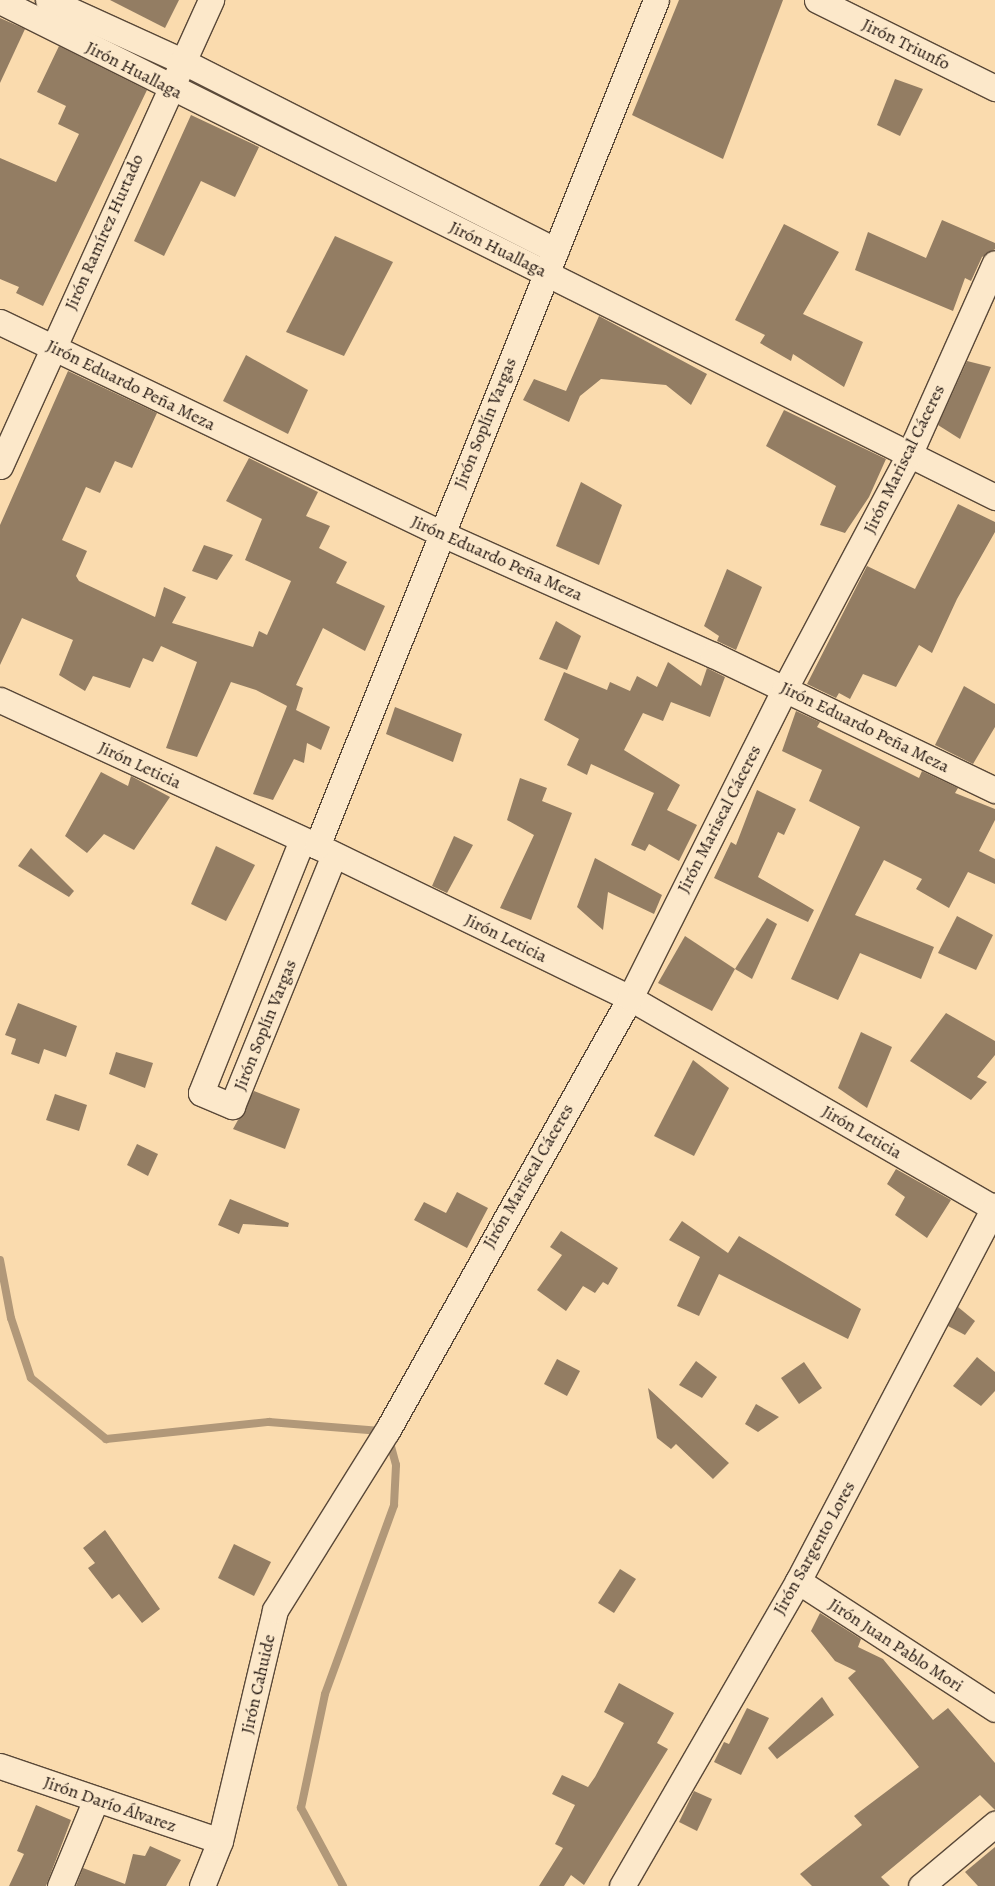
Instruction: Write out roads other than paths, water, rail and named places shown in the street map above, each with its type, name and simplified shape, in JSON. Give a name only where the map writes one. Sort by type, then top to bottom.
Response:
[{"type":"street","name":"Jirón Huallaga","points":[[48,0],[182,61],[910,455],[995,497]]},
{"type":"street","name":"Jirón Ramírez Hurtado","points":[[0,466],[169,88],[211,0]]},
{"type":"street","name":"Jirón Soplín Vargas","points":[[318,847],[201,1093],[232,1106],[318,847],[440,533],[552,262],[656,0]]},
{"type":"street","name":"Jirón Triunfo","points":[[818,0],[995,88]]},
{"type":"street","name":"Jirón Huallaga","points":[[0,1],[169,88],[552,262]]},
{"type":"street","name":"Jirón Mariscal Cáceres","points":[[345,1494],[387,1431],[421,1364],[630,998],[785,688],[910,455],[995,263]]},
{"type":"street","name":"Jirón Eduardo Peña Meza","points":[[0,322],[440,533],[785,688],[995,790]]},
{"type":"street","name":"Jirón Leticia","points":[[0,700],[318,847],[630,998],[994,1207]]},
{"type":"street","name":"Jirón Sargento Lores","points":[[622,1886],[798,1581],[994,1207]]},
{"type":"street","name":"Jirón Cahuide","points":[[202,1886],[220,1841],[275,1610],[345,1494]]},
{"type":"street","name":"Jirón Juan Pablo Mori","points":[[798,1581],[995,1709]]},
{"type":"street","name":"Jirón Darío Álvarez","points":[[0,1766],[220,1841]]},
{"type":"street","points":[[60,1886],[96,1800]]},
{"type":"street","points":[[921,1886],[995,1824]]},
{"type":"waterway","points":[[0,1260],[11,1318],[31,1378],[106,1439],[269,1422],[381,1431]]},
{"type":"waterway","points":[[343,1886],[301,1808],[325,1694],[394,1505],[396,1465],[389,1439]]}]
